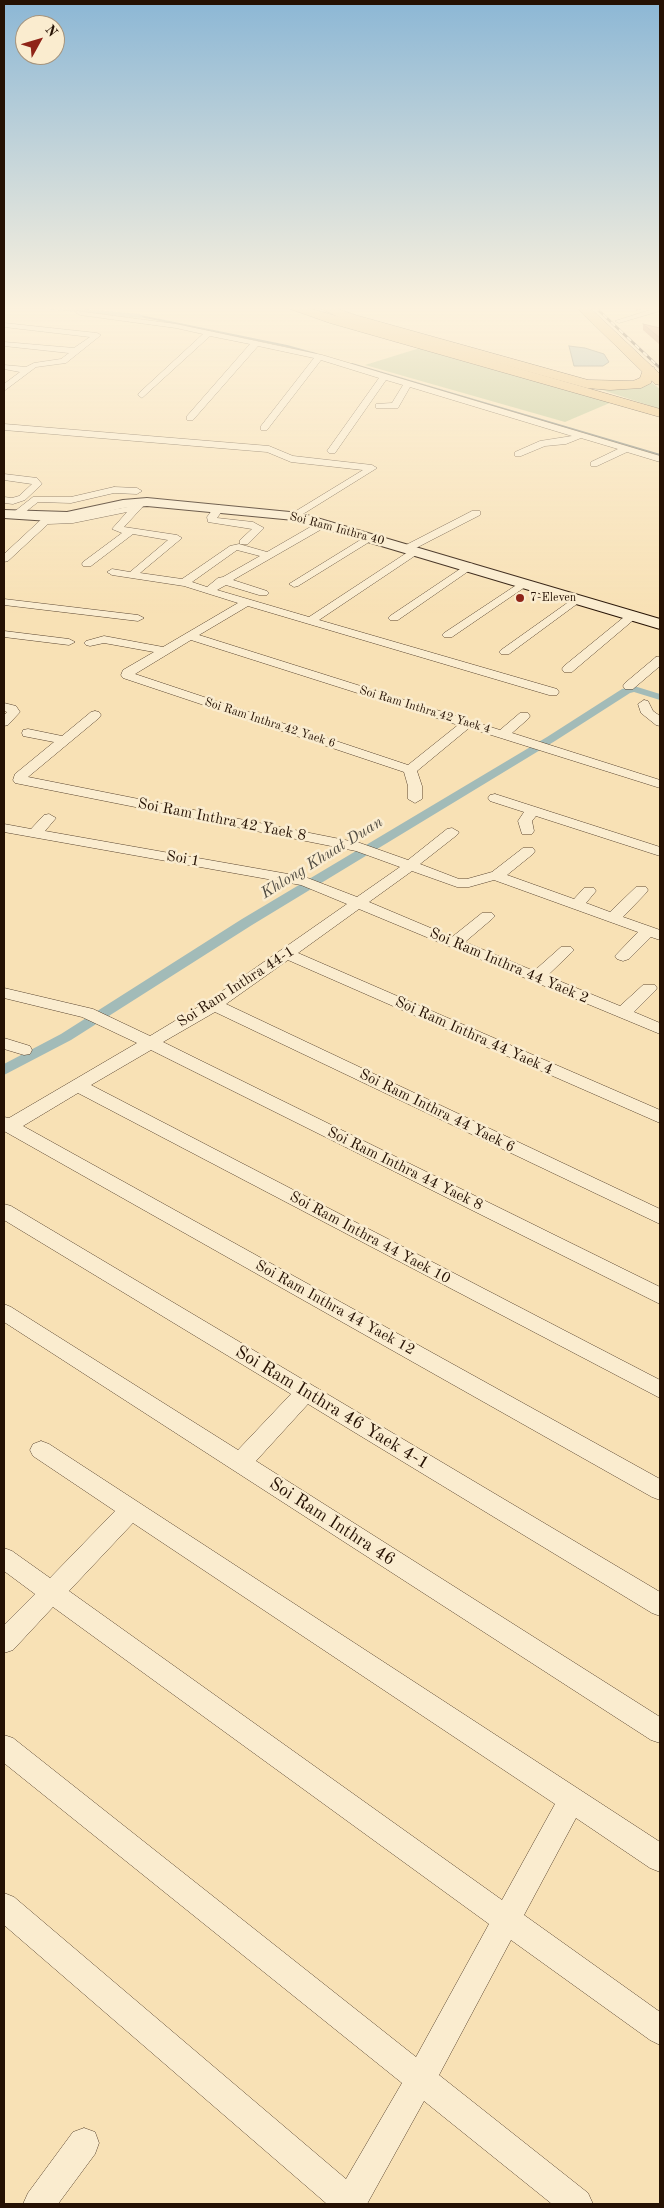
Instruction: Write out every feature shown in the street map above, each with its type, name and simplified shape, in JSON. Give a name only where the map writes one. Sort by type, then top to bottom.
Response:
[{"type":"street","points":[[168,441],[197,410]]},
{"type":"street","points":[[264,428],[278,410]]},
{"type":"street","points":[[332,451],[360,410]]},
{"type":"street","points":[[498,410],[660,459]]},
{"type":"street","points":[[4,427],[269,449],[291,458],[372,468],[295,516]]},
{"type":"street","points":[[202,444],[210,434]]},
{"type":"street","points":[[518,454],[543,443],[566,442],[582,435]]},
{"type":"street","points":[[594,464],[627,449]]},
{"type":"street","points":[[4,477],[34,480],[38,484],[22,498],[13,501],[4,500]]},
{"type":"street","points":[[9,514],[36,499],[71,500],[114,490],[138,501],[117,529],[177,538],[135,572]]},
{"type":"street","name":"Soi Ram Inthra 40","points":[[9,514],[48,519],[138,501],[295,516],[660,624]]},
{"type":"street","points":[[219,508],[212,517],[212,520],[253,525],[259,528],[244,542]]},
{"type":"street","points":[[311,620],[412,550],[476,513]]},
{"type":"street","points":[[4,559],[48,519]]},
{"type":"street","points":[[212,588],[222,580],[323,524]]},
{"type":"street","points":[[87,564],[130,532]]},
{"type":"street","points":[[294,584],[370,537]]},
{"type":"street","points":[[112,572],[184,584],[234,548],[239,547],[267,555]]},
{"type":"street","points":[[394,618],[468,566]]},
{"type":"street","points":[[222,580],[263,593]]},
{"type":"street","points":[[448,635],[524,583]]},
{"type":"street","points":[[189,585],[553,692]]},
{"type":"street","points":[[505,652],[577,599]]},
{"type":"street","points":[[4,615],[9,602],[138,618]]},
{"type":"street","points":[[90,643],[104,639],[166,651],[247,602]]},
{"type":"street","points":[[568,669],[633,615]]},
{"type":"street","points":[[4,634],[69,642]]},
{"type":"street","name":"Soi Ram Inthra 42 Yaek 4","points":[[190,636],[660,784]]},
{"type":"street","name":"Soi Ram Inthra 42 Yaek 6","points":[[166,651],[127,673],[130,677],[410,770]]},
{"type":"street","points":[[628,686],[660,660]]},
{"type":"street","points":[[644,704],[647,713],[660,722]]},
{"type":"street","points":[[4,707],[12,709],[14,712],[4,722]]},
{"type":"street","points":[[28,733],[64,740],[95,715]]},
{"type":"street","points":[[503,734],[524,716]]},
{"type":"street","points":[[415,799],[416,793],[410,770],[468,724]]},
{"type":"street","name":"Soi Ram Inthra 42 Yaek 8","points":[[64,740],[20,777],[20,780],[30,784],[360,847],[462,884],[496,876],[528,851]]},
{"type":"street","points":[[495,798],[660,852]]},
{"type":"street","points":[[528,831],[525,821],[532,811]]},
{"type":"street","points":[[35,833],[49,818]]},
{"type":"street","name":"Soi 1","points":[[4,828],[310,883],[358,903]]},
{"type":"street","name":"Soi Ram Inthra 44-1","points":[[7,1124],[79,1086],[214,1005],[411,865],[452,832]]},
{"type":"street","points":[[496,876],[654,933]]},
{"type":"street","points":[[613,918],[641,890]]},
{"type":"street","points":[[576,905],[589,891]]},
{"type":"street","name":"Soi Ram Inthra 44 Yaek 2","points":[[358,903],[660,1028]]},
{"type":"street","points":[[454,943],[487,916]]},
{"type":"street","points":[[623,956],[654,933]]},
{"type":"street","points":[[537,978],[566,950]]},
{"type":"street","name":"Soi Ram Inthra 44 Yaek 4","points":[[288,954],[660,1117]]},
{"type":"street","points":[[623,1013],[649,988]]},
{"type":"street","name":"Soi Ram Inthra 44 Yaek 8","points":[[4,993],[87,1013],[115,1025],[660,1296]]},
{"type":"street","name":"Soi Ram Inthra 44 Yaek 6","points":[[214,1005],[660,1217]]},
{"type":"street","points":[[4,1043],[24,1050]]},
{"type":"street","name":"Soi Ram Inthra 44 Yaek 10","points":[[79,1086],[660,1390]]},
{"type":"street","name":"Soi Ram Inthra 44 Yaek 12","points":[[7,1124],[660,1490]]},
{"type":"street","name":"Soi Ram Inthra 46 Yaek 4-1","points":[[4,1210],[305,1393],[660,1605]]},
{"type":"street","name":"Soi Ram Inthra 46","points":[[4,1312],[660,1731]]},
{"type":"street","points":[[240,1463],[305,1393]]},
{"type":"street","points":[[41,1450],[130,1511],[660,1858]]},
{"type":"street","points":[[4,1642],[130,1511]]},
{"type":"street","points":[[4,1558],[660,2030]]},
{"type":"street","points":[[4,1747],[576,2204]]},
{"type":"street","points":[[4,1907],[350,2204],[420,2080],[571,1800]]},
{"type":"street","points":[[39,2204],[84,2143]]},
{"type":"green space","points":[[523,410],[593,410],[565,422]]},
{"type":"waterway","points":[[508,410],[660,455]]},
{"type":"waterway","name":"Khlong Khuat Duan","points":[[4,1070],[66,1037],[247,922],[551,739],[626,691],[634,689],[660,697]]},
{"type":"place","name":"7-Eleven","points":[[520,598]]}]
